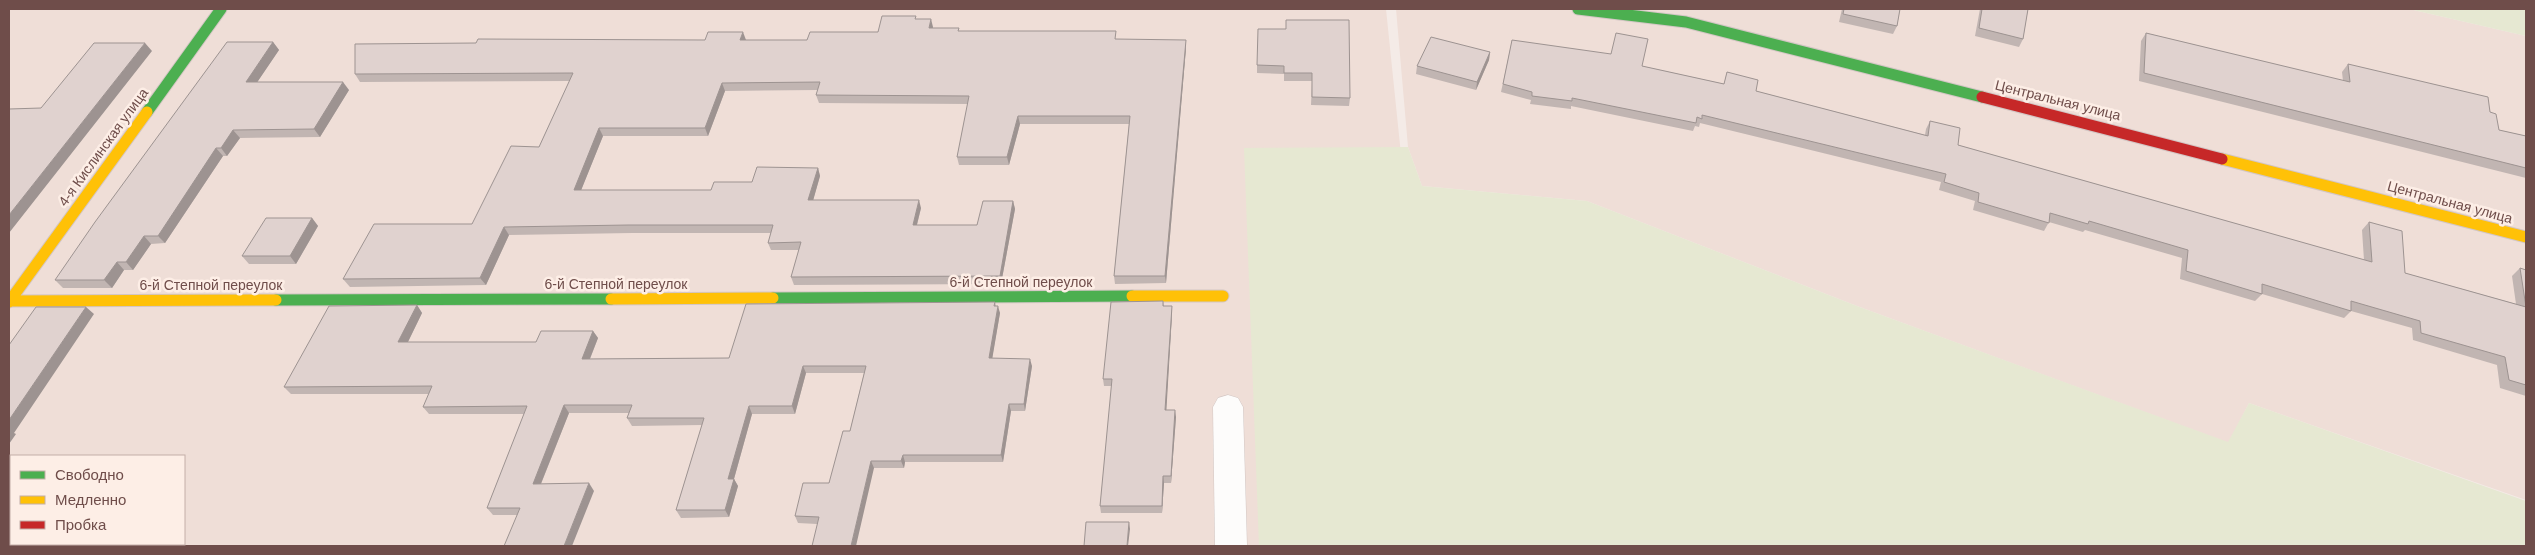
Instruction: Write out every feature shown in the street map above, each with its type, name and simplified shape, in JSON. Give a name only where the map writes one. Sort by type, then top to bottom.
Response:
[{"type":"street","name":"4-я Кислинская улица","points":[[9,302],[221,9]]},
{"type":"street","name":"Центральная улица","points":[[1578,9],[1686,22],[1790,47],[2526,237]]},
{"type":"street","name":"6-й Степной переулок","points":[[9,302],[1223,296]]},
{"type":"street","points":[[1228,407],[1231,546]]},
{"type":"shaded area","points":[[9,9],[1386,9],[1440,533],[1469,546],[9,546]]},
{"type":"shaded area","points":[[1396,9],[2409,9],[2526,36],[2526,500],[2249,403],[2229,443],[1857,306],[1587,201],[1422,186],[1408,147]]},
{"type":"green space","points":[[2409,9],[2526,9],[2526,36]]},
{"type":"green space","points":[[1408,147],[1422,186],[1587,201],[1857,306],[2228,442],[2249,403],[2526,501],[2526,546],[1259,546],[1244,148]]},
{"type":"building","points":[[1844,9],[1900,9],[1897,26],[1843,14]]},
{"type":"building","points":[[1982,9],[2028,9],[2023,39],[1979,28]]},
{"type":"building","points":[[882,16],[916,16],[915,19],[931,19],[929,28],[959,28],[958,31],[1116,31],[1115,39],[1186,40],[1165,276],[1114,276],[1130,116],[1018,116],[1007,157],[957,157],[969,96],[816,95],[820,82],[722,83],[705,128],[599,128],[574,190],[711,190],[714,182],[752,182],[757,167],[818,168],[808,200],[919,200],[913,225],[977,225],[983,201],[1013,201],[1000,276],[791,277],[801,242],[768,243],[773,225],[628,225],[504,227],[480,278],[343,279],[374,224],[472,224],[511,146],[539,147],[573,73],[355,74],[355,44],[476,43],[478,39],[705,40],[708,32],[743,32],[740,40],[807,40],[810,32],[878,32]]},
{"type":"building","points":[[1286,20],[1349,20],[1350,98],[1312,97],[1312,73],[1284,73],[1284,66],[1257,65],[1258,29],[1286,29]]},
{"type":"building","points":[[1616,33],[1648,39],[1642,66],[1724,84],[1727,72],[1758,80],[1756,91],[1928,136],[1930,121],[1960,128],[1958,145],[2372,262],[2369,222],[2402,231],[2405,273],[2526,307],[2526,385],[2509,380],[2505,357],[2421,333],[2420,321],[2351,301],[2351,311],[2262,284],[2262,294],[2186,271],[2188,250],[2089,221],[2088,224],[2050,213],[2049,223],[1978,202],[1979,193],[1944,182],[1946,174],[1702,115],[1702,119],[1697,117],[1696,123],[1572,98],[1572,101],[1532,96],[1532,92],[1503,84],[1512,40],[1611,54]]},
{"type":"building","points":[[2146,33],[2350,82],[2348,64],[2488,97],[2490,112],[2496,114],[2499,130],[2526,136],[2526,168],[2144,73]]},
{"type":"building","points":[[1431,37],[1490,52],[1477,82],[1417,66]]},
{"type":"building","points":[[227,42],[273,42],[246,82],[343,82],[314,129],[233,130],[221,148],[216,148],[158,236],[144,236],[126,262],[117,262],[104,280],[55,280],[95,222]]},
{"type":"building","points":[[94,43],[145,43],[9,215],[9,109],[41,108]]},
{"type":"building","points":[[266,218],[312,218],[290,256],[242,256]]},
{"type":"building","points":[[2520,268],[2526,270],[2526,307]]},
{"type":"building","points":[[1163,301],[1163,306],[1172,306],[1165,410],[1175,410],[1171,476],[1163,476],[1162,506],[1100,506],[1112,379],[1103,379],[1111,302]]},
{"type":"building","points":[[995,302],[994,306],[998,306],[989,358],[1030,359],[1024,404],[1009,404],[1001,455],[903,455],[901,461],[871,461],[851,546],[812,546],[819,517],[795,516],[803,483],[829,483],[843,431],[850,431],[866,366],[803,366],[792,406],[749,406],[728,479],[734,479],[725,510],[676,510],[704,418],[627,418],[632,405],[564,405],[533,484],[589,483],[564,546],[504,546],[520,508],[487,508],[527,406],[423,407],[432,386],[284,387],[329,306],[417,305],[398,342],[536,342],[541,331],[593,331],[582,359],[729,358],[746,304]]},
{"type":"building","points":[[36,307],[86,307],[9,420],[9,345]]},
{"type":"building","points":[[1086,522],[1129,522],[1127,546],[1084,546]]},
{"type":"building","points":[[62,545],[97,545],[96,546]]},
{"type":"traffic: fast","points":[[147,112],[221,9]]},
{"type":"traffic: fast","points":[[1578,9],[1686,22],[1982,97]]},
{"type":"traffic: fast","points":[[773,298],[1132,296]]},
{"type":"traffic: fast","points":[[276,300],[611,299]]},
{"type":"traffic: slow","points":[[9,302],[147,112]]},
{"type":"traffic: slow","points":[[2222,159],[2526,237]]},
{"type":"traffic: slow","points":[[1132,296],[1223,296]]},
{"type":"traffic: slow","points":[[611,299],[773,298]]},
{"type":"traffic: slow","points":[[9,301],[276,300]]},
{"type":"traffic: jam","points":[[1982,97],[2222,159]]}]
